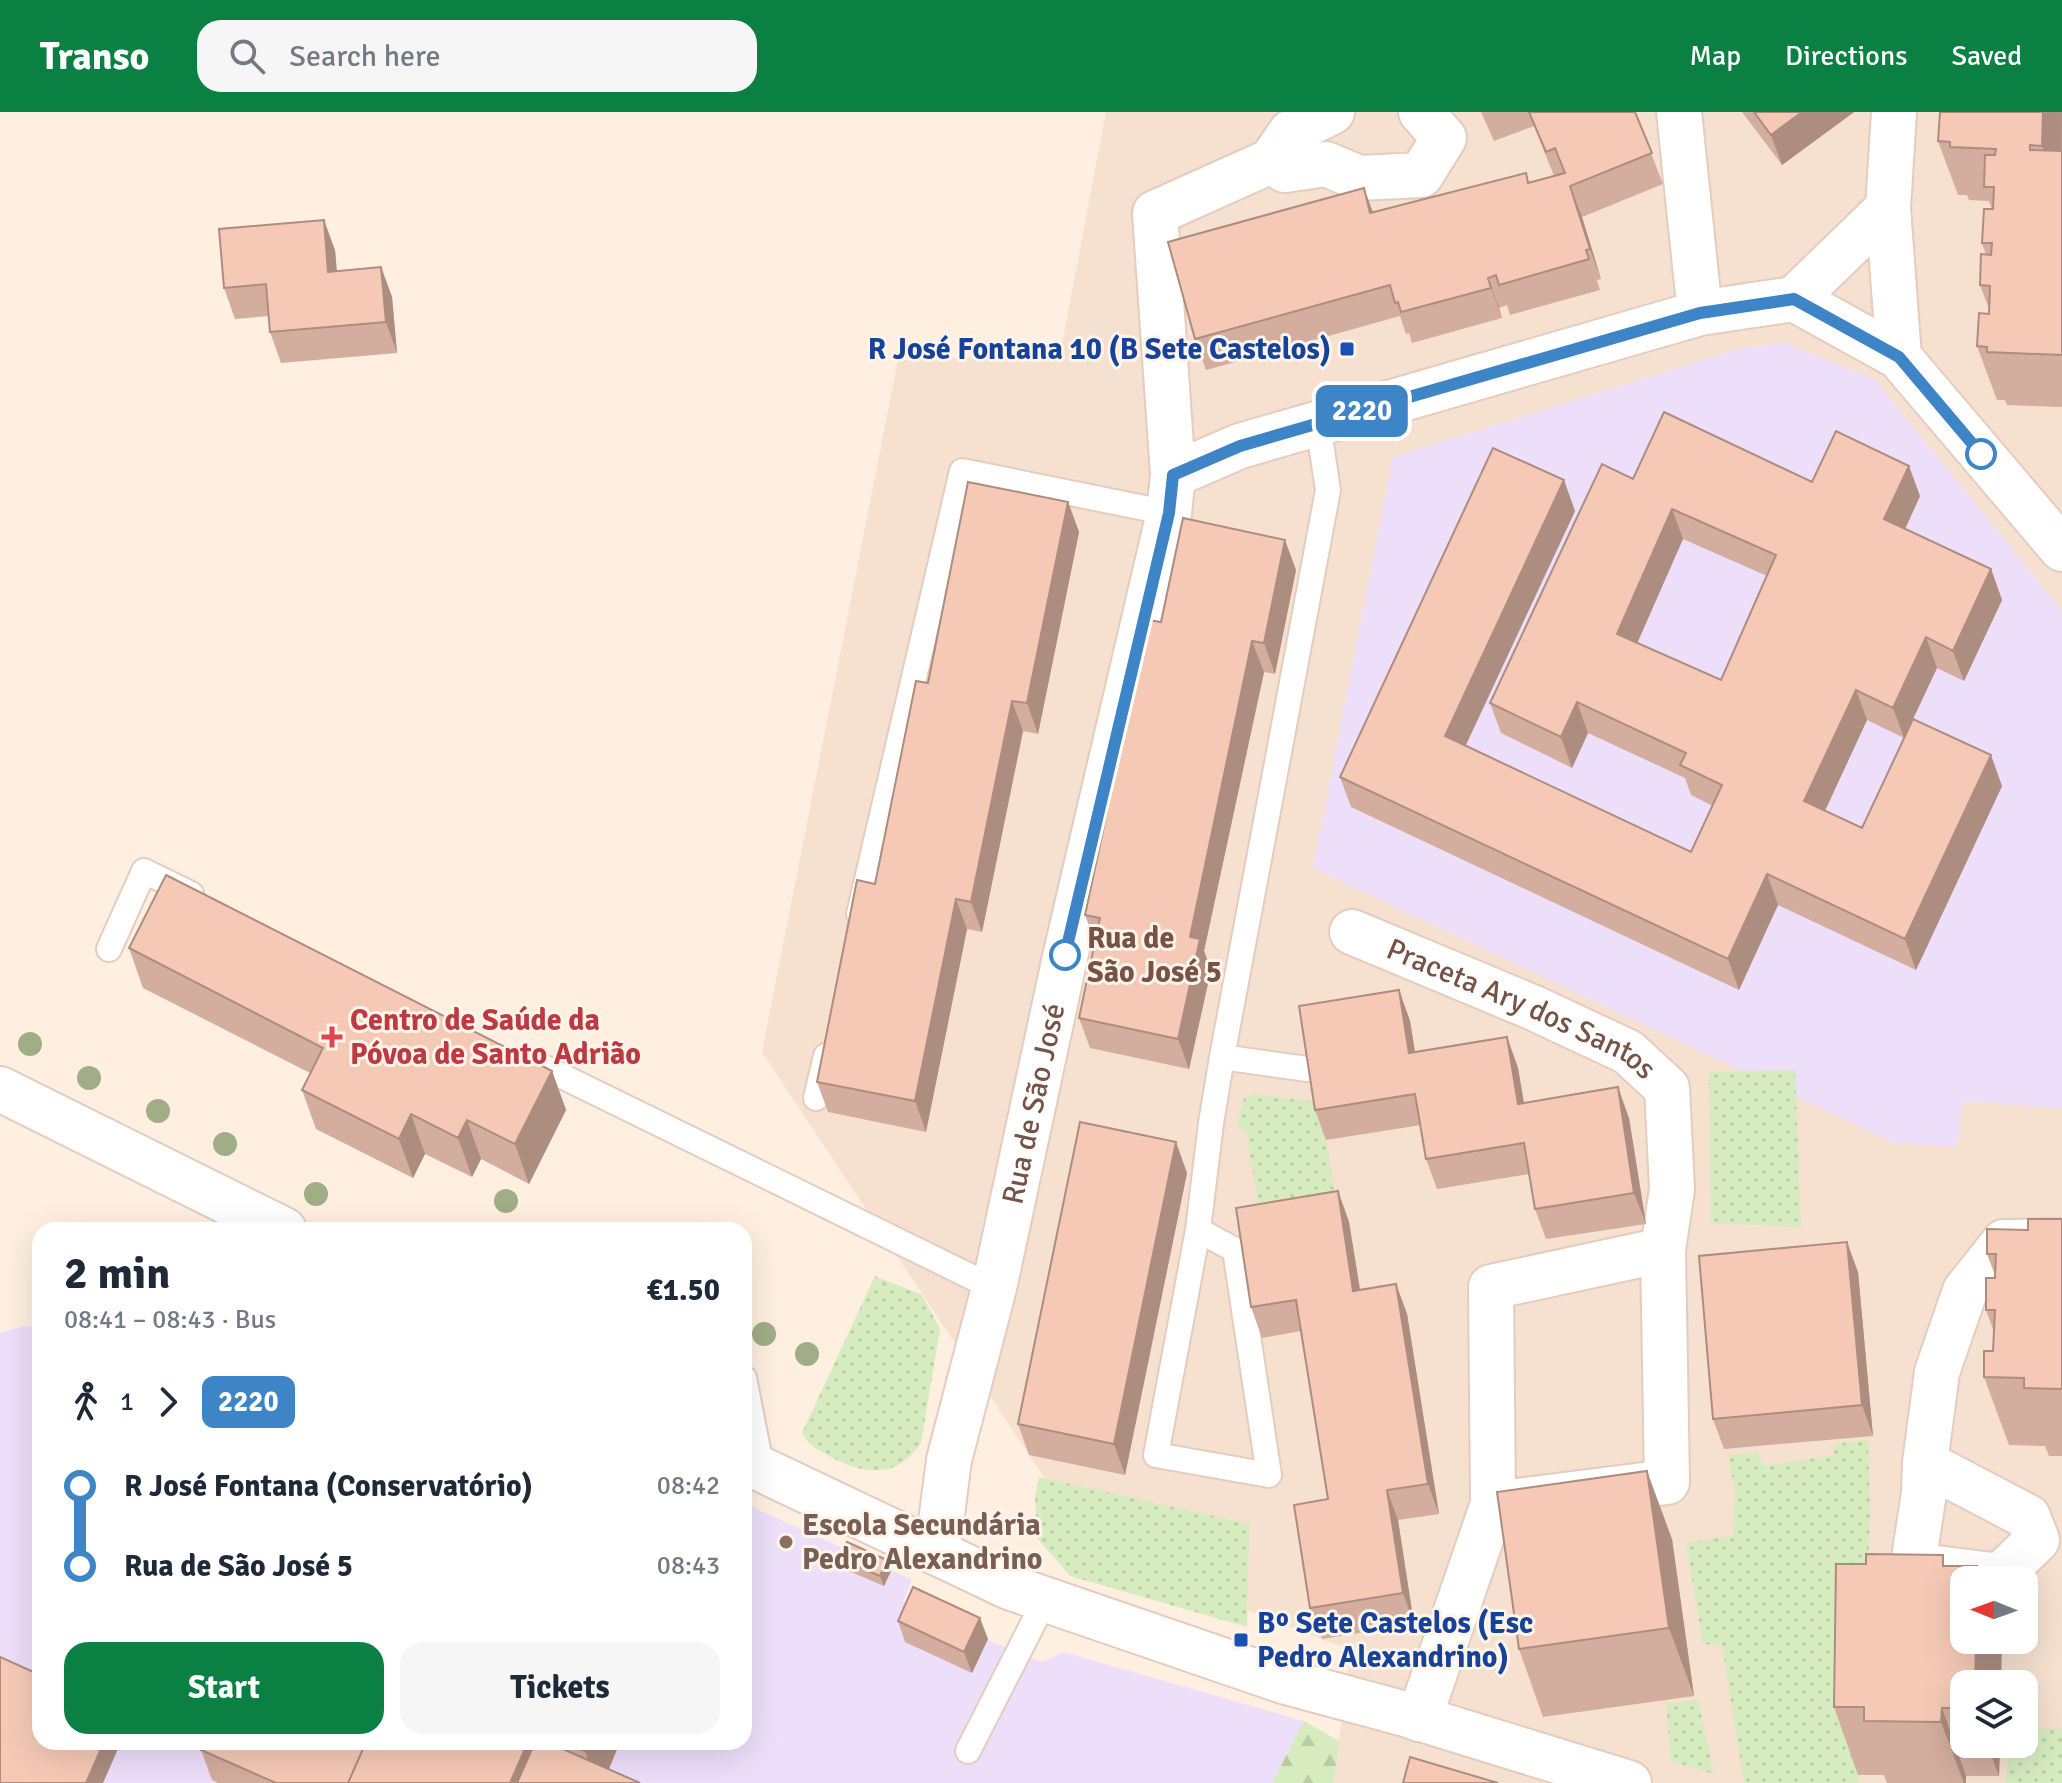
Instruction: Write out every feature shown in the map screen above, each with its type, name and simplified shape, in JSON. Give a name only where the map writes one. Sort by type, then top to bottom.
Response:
[{"type":"street","name":"Rua de São José","points":[[937,1553],[949,1460],[994,1288],[1065,957],[1171,494],[1155,213],[1271,161],[1291,132],[1332,112]]},
{"type":"street","points":[[1271,161],[1285,170],[1326,164],[1359,178],[1421,175],[1444,138],[1421,112]]},
{"type":"street","points":[[1679,112],[1700,313]]},
{"type":"street","points":[[1894,112],[1888,208],[1899,357]]},
{"type":"street","points":[[1171,494],[1240,446],[1700,313],[1794,299],[1888,208]]},
{"type":"street","points":[[1794,299],[1899,357],[2062,549]]},
{"type":"street","name":"Praceta Ary dos Santos","points":[[1352,932],[1534,1008],[1628,1052],[1667,1088],[1672,1189],[1663,1250],[1667,1482],[1493,1504]]},
{"type":"street","points":[[0,1089],[268,1222]]},
{"type":"street","points":[[1925,1463],[1937,1372],[1965,1291],[2004,1242],[2062,1241]]},
{"type":"street","points":[[1419,1719],[1493,1504],[1491,1287],[1663,1250]]},
{"type":"street","points":[[753,1466],[1009,1587],[1283,1681],[1629,1783]]},
{"type":"lane","points":[[1198,1230],[1235,1250],[1269,1475],[1156,1455],[1198,1230],[1222,1057],[1328,490],[1318,424]]},
{"type":"lane","points":[[856,930],[962,471],[1171,494]]},
{"type":"lane","points":[[109,949],[144,871],[215,906]]},
{"type":"lane","points":[[816,1098],[831,1037]]},
{"type":"lane","points":[[498,1045],[994,1288]]},
{"type":"lane","points":[[1222,1057],[1307,1069]]},
{"type":"lane","points":[[968,1751],[1045,1600]]},
{"type":"shaded area","points":[[1106,112],[2062,112],[2062,1783],[1334,1783],[1350,1650],[1092,1550],[762,1052],[898,360],[1060,355]]},
{"type":"shaded area","points":[[1784,343],[1874,379],[2062,610],[2062,1109],[1963,1101],[1957,1147],[1894,1143],[1313,868],[1393,457],[1739,349]]},
{"type":"shaded area","name":"Escola Secundária Pedro Alexandrino","points":[[32,1327],[32,1750],[752,1750],[752,1507],[912,1580],[903,1601],[1017,1653],[1043,1662],[1063,1652],[1304,1721],[1272,1783],[0,1783],[0,1333]]},
{"type":"green space","points":[[1795,1070],[1801,1227],[1711,1223],[1709,1072]]},
{"type":"green space","points":[[1253,1094],[1317,1102],[1337,1209],[1261,1219],[1246,1131],[1237,1128],[1244,1098]]},
{"type":"green space","points":[[875,1276],[922,1295],[940,1329],[921,1443],[902,1463],[891,1468],[868,1470],[844,1463],[818,1450],[802,1433]]},
{"type":"green space","points":[[1868,1440],[1870,1515],[1858,1783],[1744,1783],[1722,1645],[1703,1644],[1686,1543],[1733,1536],[1735,1491],[1728,1455],[1757,1453],[1765,1466],[1835,1455],[1833,1444]]},
{"type":"green space","points":[[1039,1477],[1249,1524],[1247,1627],[1070,1576],[1037,1538],[1035,1496]]},
{"type":"green space","points":[[1698,1700],[1714,1774],[1671,1761],[1666,1703]]},
{"type":"green space","points":[[1304,1721],[1339,1741],[1334,1783],[1272,1783]]},
{"type":"green space","points":[[2038,1729],[2062,1729],[2062,1783],[2006,1783],[2008,1758],[2038,1758]]},
{"type":"building","points":[[1529,112],[1635,112],[1652,153],[1570,186],[1590,249],[1586,250],[1589,259],[1499,285],[1496,275],[1488,278],[1491,288],[1401,312],[1390,285],[1195,339],[1168,242],[1364,188],[1370,213],[1526,173],[1528,183],[1565,173],[1555,148],[1546,152]]},
{"type":"building","points":[[1754,112],[1802,112],[1771,135]]},
{"type":"building","points":[[1940,112],[2043,112],[2042,146],[2030,145],[2030,150],[2062,151],[2062,355],[1987,352],[1987,347],[1977,346],[1979,313],[1989,314],[1990,286],[1980,285],[1981,254],[1991,255],[1992,243],[1982,243],[1984,209],[1993,209],[1994,187],[1984,187],[1985,155],[1995,155],[1996,149],[1950,147],[1950,142],[1938,141]]},
{"type":"building","points":[[324,220],[328,272],[381,267],[386,322],[270,332],[266,284],[224,288],[219,229]]},
{"type":"building","points":[[1664,412],[1812,482],[1836,431],[1909,466],[1884,519],[1991,569],[1953,651],[1926,637],[1893,708],[1856,690],[1804,801],[1862,828],[1913,719],[1991,755],[1905,939],[1767,874],[1728,959],[1340,777],[1493,448],[1564,480],[1445,736],[1691,852],[1722,785],[1680,765],[1686,753],[1577,702],[1561,737],[1490,703],[1602,464],[1633,479]],"holes":[[[1672,509],[1776,555],[1721,680],[1617,634]]]},
{"type":"building","points":[[968,482],[1068,502],[1027,703],[1012,701],[971,902],[956,899],[915,1101],[817,1082],[857,880],[875,884],[916,681],[928,683]]},
{"type":"building","points":[[1183,518],[1285,540],[1264,643],[1252,641],[1190,937],[1200,939],[1178,1039],[1079,1018],[1100,918],[1085,915],[1148,620],[1161,622]]},
{"type":"building","name":"Centro de Saúde da Póvoa de Santo Adrião","points":[[166,875],[552,1071],[515,1144],[467,1120],[458,1138],[411,1114],[399,1139],[302,1090],[323,1048],[129,948]]},
{"type":"building","points":[[1399,990],[1409,1053],[1507,1037],[1518,1104],[1618,1087],[1634,1193],[1535,1209],[1524,1143],[1426,1159],[1415,1094],[1315,1110],[1299,1006]]},
{"type":"building","points":[[1080,1122],[1176,1142],[1114,1444],[1018,1424]]},
{"type":"building","points":[[1338,1191],[1353,1291],[1396,1284],[1428,1484],[1387,1490],[1403,1593],[1310,1608],[1294,1505],[1328,1499],[1296,1300],[1251,1307],[1236,1208]]},
{"type":"building","points":[[2028,1219],[2062,1219],[2062,1389],[2024,1388],[2024,1378],[1984,1377],[1984,1351],[1993,1351],[1995,1310],[1986,1310],[1986,1278],[1995,1278],[1996,1254],[1987,1254],[1987,1229],[2028,1230]]},
{"type":"building","points":[[1847,1242],[1862,1405],[1713,1419],[1699,1256]]},
{"type":"building","points":[[1647,1471],[1669,1628],[1519,1649],[1497,1492]]},
{"type":"building","points":[[847,1542],[887,1560],[880,1576],[840,1559]]},
{"type":"building","points":[[1866,1554],[1943,1555],[1943,1566],[1950,1566],[1950,1654],[1976,1654],[1975,1670],[1950,1670],[1950,1708],[1942,1708],[1941,1722],[1864,1721],[1864,1707],[1834,1707],[1836,1564],[1866,1564]]},
{"type":"building","points":[[913,1587],[980,1618],[964,1652],[898,1621]]},
{"type":"building","points":[[0,1657],[32,1671],[32,1750],[100,1750],[86,1783],[0,1783]]},
{"type":"building","points":[[201,1750],[362,1750],[348,1783],[276,1783]]},
{"type":"building","points":[[362,1750],[524,1750],[510,1783],[348,1783]]},
{"type":"building","points":[[531,1750],[565,1750],[640,1783],[517,1783]]},
{"type":"building","points":[[1410,1757],[1498,1783],[1403,1783]]},
{"type":"bus line","name":"2220","points":[[1065,955],[1169,513],[1173,475],[1240,446],[1700,313],[1794,299],[1899,357],[1981,454]]},
{"type":"place","name":"R José Fontana 10 (B Sete Castelos)","points":[[1347,349]]},
{"type":"place","name":"Rua de São José 5","points":[[1065,955]]},
{"type":"place","name":"Centro de Saúde da Póvoa de Santo Adrião","points":[[332,1037]]},
{"type":"place","name":"Escola Secundária Pedro Alexandrino","points":[[786,1542]]},
{"type":"place","name":"Bº Sete Castelos (Esc Pedro Alexandrino)","points":[[1241,1640]]}]
